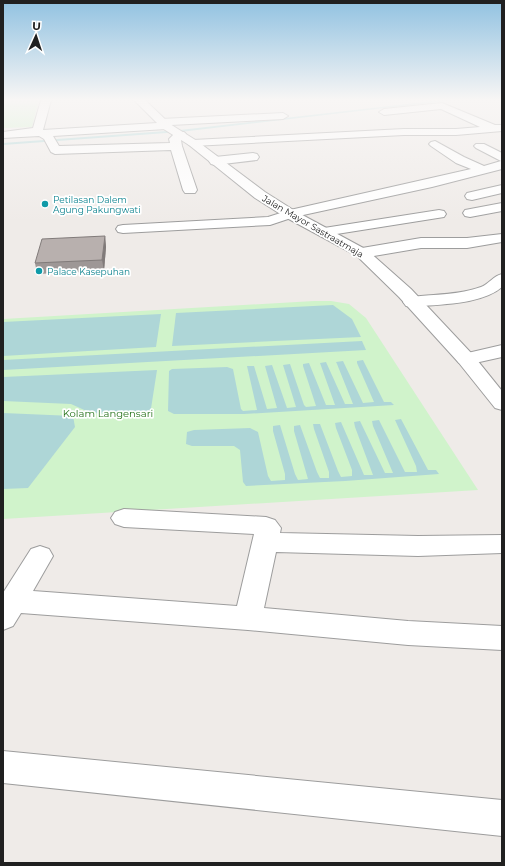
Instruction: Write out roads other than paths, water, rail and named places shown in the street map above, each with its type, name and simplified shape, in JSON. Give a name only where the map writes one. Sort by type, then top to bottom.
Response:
[{"type":"street","points":[[48,140],[55,150],[66,150],[127,140]]},
{"type":"street","points":[[177,140],[190,190]]},
{"type":"street","name":"Jalan Mayor Sastraatmaja","points":[[186,140],[260,195],[290,214],[362,253],[405,293],[466,359],[502,404]]},
{"type":"street","points":[[420,140],[480,170]]},
{"type":"street","points":[[427,144],[483,143],[502,158]]},
{"type":"street","points":[[215,161],[253,157]]},
{"type":"street","points":[[207,236],[252,229],[290,214],[432,183],[502,165]]},
{"type":"street","points":[[472,196],[502,189]]},
{"type":"street","points":[[470,213],[502,207]]},
{"type":"street","points":[[369,212],[381,223]]},
{"type":"street","points":[[324,232],[439,214]]},
{"type":"street","points":[[123,230],[270,221]]},
{"type":"street","points":[[362,253],[421,243],[467,243],[502,238]]},
{"type":"street","points":[[412,302],[469,296],[489,290],[502,279]]},
{"type":"street","points":[[466,359],[502,351]]},
{"type":"street","points":[[124,518],[262,525],[268,528],[248,618]]},
{"type":"street","points":[[265,542],[418,546],[502,544]]},
{"type":"street","points":[[40,556],[7,609],[248,618],[408,633],[502,638]]},
{"type":"street","points":[[3,767],[502,818]]},
{"type":"water","points":[[333,305],[352,319],[361,337],[172,346],[176,313]]},
{"type":"water","points":[[161,314],[156,347],[3,356],[3,322]]},
{"type":"water","points":[[362,341],[366,350],[3,370],[3,360]]},
{"type":"water","points":[[363,360],[384,402],[391,402],[394,405],[244,414],[174,414],[168,411],[169,371],[172,369],[227,367],[233,369],[241,409],[243,411],[257,410],[247,366],[254,366],[267,409],[277,408],[265,366],[272,365],[287,408],[296,407],[283,365],[290,364],[304,405],[306,407],[316,406],[303,366],[303,364],[309,363],[326,405],[335,405],[320,363],[326,362],[345,404],[353,404],[336,362],[343,361],[363,403],[374,402],[357,363],[357,361]]},
{"type":"water","points":[[157,370],[150,415],[91,413],[71,404],[3,401],[3,377]]},
{"type":"water","points":[[3,413],[73,416],[75,427],[28,488],[3,489]]},
{"type":"water","points":[[401,419],[428,470],[436,470],[439,474],[246,486],[243,482],[240,450],[234,446],[192,446],[186,444],[187,432],[194,430],[250,428],[258,432],[268,476],[271,481],[285,480],[285,474],[273,431],[273,426],[280,425],[298,480],[308,479],[294,431],[294,426],[300,425],[320,478],[329,478],[329,472],[313,424],[320,424],[341,477],[352,476],[352,470],[336,428],[335,423],[341,422],[364,475],[373,475],[355,427],[354,422],[360,421],[385,473],[393,473],[373,426],[372,421],[379,420],[405,472],[417,472],[416,466],[395,420]]},
{"type":"waterway","points":[[3,144],[52,140]]},
{"type":"place","name":"Petilasan Dalem Agung Pakungwati","points":[[45,204]]},
{"type":"place","name":"Palace Kasepuhan","points":[[39,271]]},
{"type":"park label","name":"Kolam Langensari","points":[[108,413]]}]
